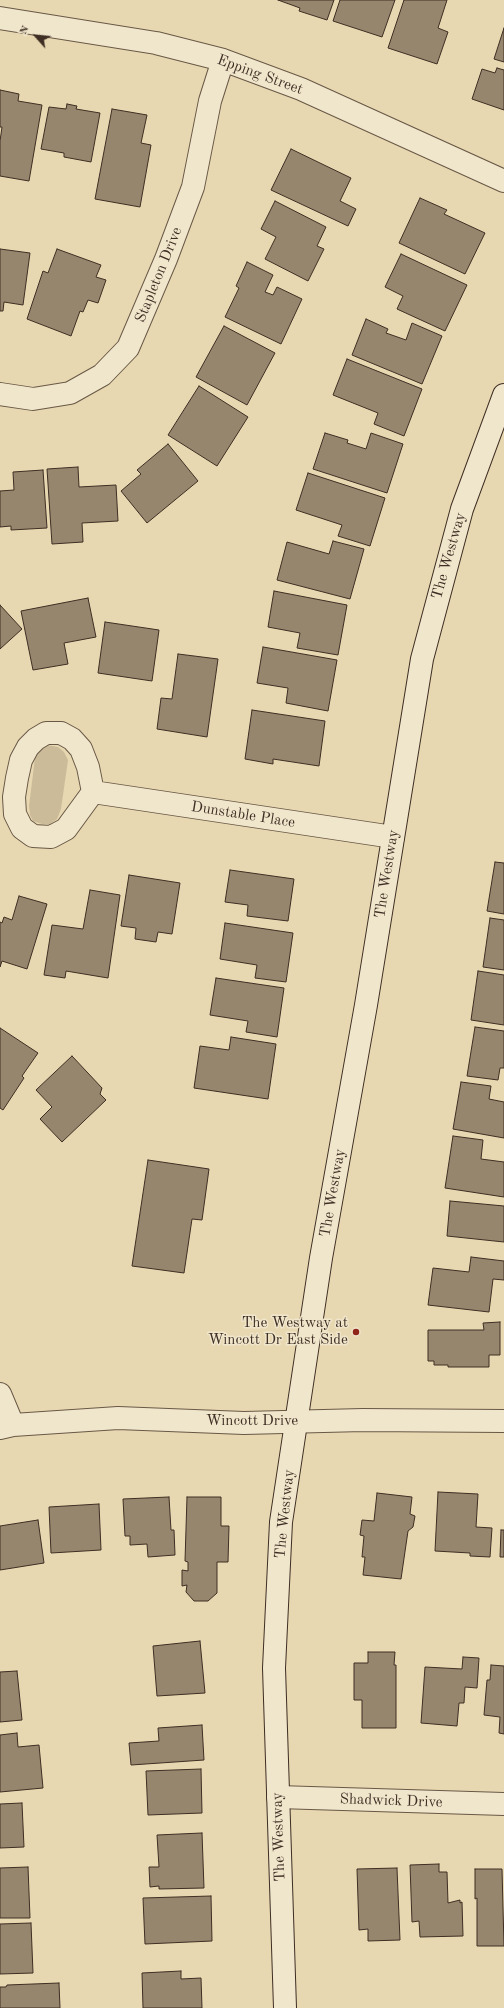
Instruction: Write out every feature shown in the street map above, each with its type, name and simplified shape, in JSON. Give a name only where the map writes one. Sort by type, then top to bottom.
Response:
[{"type":"street","name":"Epping Street","points":[[0,18],[156,43],[223,60],[301,89],[504,181]]},
{"type":"street","name":"Stapleton Drive","points":[[0,394],[33,399],[70,393],[102,375],[128,348],[166,259],[193,187],[210,101],[223,60]]},
{"type":"street","name":"The Westway","points":[[285,2008],[274,1668],[281,1522],[321,1258],[366,1005],[415,695],[430,623],[462,510],[504,395]]},
{"type":"street","points":[[46,733],[61,733],[72,739],[81,749],[88,767],[93,792],[66,829],[51,837],[33,836],[22,828],[15,814],[14,797],[21,760],[28,747],[36,739],[46,733]]},
{"type":"street","name":"Dunstable Place","points":[[93,792],[393,837]]},
{"type":"street","points":[[0,1394],[6,1426]]},
{"type":"street","name":"Wincott Drive","points":[[6,1426],[118,1418],[244,1423],[363,1420],[504,1421]]},
{"type":"street","name":"Shadwick Drive","points":[[278,1797],[504,1804]]},
{"type":"shaded area","points":[[47,745],[58,747],[64,752],[68,760],[61,809],[57,819],[50,824],[42,824],[33,821],[30,815],[29,806],[35,758],[40,750]]},
{"type":"building","points":[[278,0],[334,0],[327,20],[299,11],[300,8]]},
{"type":"building","points":[[340,0],[395,0],[382,37],[333,21]]},
{"type":"building","points":[[404,0],[447,0],[438,28],[448,32],[437,64],[388,48]]},
{"type":"building","points":[[504,28],[504,62],[494,59]]},
{"type":"building","points":[[497,68],[504,70],[504,110],[472,99],[482,69],[495,73]]},
{"type":"building","points":[[0,90],[19,94],[18,101],[42,105],[29,181],[0,176],[0,141],[2,127],[0,127]]},
{"type":"building","points":[[67,104],[77,106],[76,109],[100,113],[91,162],[64,157],[64,153],[41,149],[49,107],[66,109]]},
{"type":"building","points":[[112,109],[147,115],[141,143],[151,145],[140,207],[95,199]]},
{"type":"building","points":[[291,149],[351,178],[340,201],[356,209],[348,226],[271,190]]},
{"type":"building","points":[[420,198],[447,210],[444,214],[485,233],[465,274],[399,243]]},
{"type":"building","points":[[275,201],[326,227],[317,246],[324,249],[308,281],[265,259],[276,237],[261,229]]},
{"type":"building","points":[[0,249],[30,253],[23,305],[4,302],[3,311],[0,311]]},
{"type":"building","points":[[57,249],[101,265],[96,277],[106,280],[98,303],[88,300],[83,312],[80,311],[71,336],[27,319],[43,271],[48,273]]},
{"type":"building","points":[[401,254],[467,285],[445,331],[397,309],[403,296],[385,287]]},
{"type":"building","points":[[247,262],[273,275],[265,292],[273,295],[277,287],[302,299],[281,344],[225,317],[239,288],[236,286]]},
{"type":"building","points":[[366,319],[388,329],[386,333],[406,340],[412,323],[442,336],[422,384],[352,355]]},
{"type":"building","points":[[224,326],[275,353],[247,405],[196,377]]},
{"type":"building","points":[[347,359],[422,389],[404,436],[374,424],[378,413],[333,395]]},
{"type":"building","points":[[199,386],[248,417],[217,466],[168,435]]},
{"type":"building","points":[[325,433],[348,440],[347,443],[366,449],[371,433],[403,444],[387,493],[313,469]]},
{"type":"building","points":[[168,444],[198,481],[147,523],[121,491],[141,474],[137,470]]},
{"type":"building","points":[[78,467],[79,487],[116,485],[118,521],[82,523],[83,542],[52,544],[47,469]]},
{"type":"building","points":[[43,470],[47,528],[11,530],[11,526],[0,527],[0,491],[14,490],[13,472]]},
{"type":"building","points":[[308,473],[385,498],[370,546],[338,536],[342,525],[296,510]]},
{"type":"building","points":[[333,541],[364,549],[350,599],[277,580],[287,542],[329,554]]},
{"type":"building","points":[[274,591],[347,605],[338,655],[297,648],[300,633],[268,627]]},
{"type":"building","points":[[88,598],[96,637],[64,643],[68,664],[33,670],[21,611]]},
{"type":"building","points":[[0,605],[22,629],[0,649]]},
{"type":"building","points":[[105,622],[159,630],[152,681],[98,673]]},
{"type":"building","points":[[263,647],[337,660],[328,711],[286,703],[288,688],[257,683]]},
{"type":"building","points":[[178,654],[218,659],[207,737],[157,729],[161,698],[172,699]]},
{"type":"building","points":[[252,710],[325,721],[319,766],[273,759],[273,764],[245,759]]},
{"type":"building","points":[[495,862],[504,863],[504,914],[487,911]]},
{"type":"building","points":[[230,870],[294,879],[288,921],[247,916],[248,905],[225,902]]},
{"type":"building","points":[[129,875],[180,883],[172,934],[158,932],[156,942],[135,939],[136,928],[121,926]]},
{"type":"building","points":[[90,890],[120,895],[108,978],[66,971],[65,978],[44,975],[52,925],[83,929]]},
{"type":"building","points":[[19,896],[47,904],[27,969],[2,961],[0,967],[0,922],[2,923],[4,917],[12,920]]},
{"type":"building","points":[[490,918],[504,920],[504,970],[483,967]]},
{"type":"building","points":[[225,923],[293,933],[286,982],[255,978],[257,965],[220,959]]},
{"type":"building","points":[[478,971],[504,975],[504,1025],[471,1020]]},
{"type":"building","points":[[216,978],[284,988],[277,1037],[246,1032],[248,1021],[210,1015]]},
{"type":"building","points":[[475,1027],[504,1031],[504,1068],[500,1068],[498,1080],[467,1076]]},
{"type":"building","points":[[0,1028],[38,1053],[22,1076],[24,1078],[3,1110],[0,1108]]},
{"type":"building","points":[[231,1037],[276,1044],[268,1099],[194,1088],[200,1046],[229,1050]]},
{"type":"building","points":[[72,1056],[102,1088],[100,1094],[106,1100],[62,1142],[40,1119],[52,1107],[36,1090]]},
{"type":"building","points":[[461,1082],[491,1086],[489,1099],[504,1102],[504,1138],[453,1129]]},
{"type":"building","points":[[453,1136],[483,1140],[481,1159],[504,1162],[504,1197],[445,1188]]},
{"type":"building","points":[[148,1160],[209,1169],[202,1220],[192,1219],[184,1273],[132,1266]]},
{"type":"building","points":[[450,1201],[504,1206],[504,1242],[447,1236]]},
{"type":"building","points":[[471,1257],[504,1261],[504,1280],[493,1279],[489,1312],[428,1305],[433,1268],[469,1272]]},
{"type":"building","points":[[500,1322],[500,1355],[489,1355],[489,1367],[448,1367],[448,1365],[434,1365],[434,1361],[428,1361],[428,1330],[484,1330],[483,1323]]},
{"type":"building","points":[[438,1492],[478,1494],[476,1527],[492,1528],[490,1557],[470,1556],[470,1553],[435,1551]]},
{"type":"building","points":[[377,1493],[412,1497],[410,1514],[415,1516],[413,1527],[408,1531],[401,1579],[363,1575],[365,1557],[362,1557],[364,1536],[360,1535],[362,1520],[374,1521]]},
{"type":"building","points":[[169,1497],[171,1530],[174,1530],[175,1555],[148,1557],[147,1544],[130,1545],[130,1536],[125,1536],[123,1499]]},
{"type":"building","points":[[187,1497],[221,1497],[221,1526],[229,1526],[228,1562],[217,1562],[217,1593],[208,1601],[194,1601],[186,1592],[187,1585],[182,1586],[182,1570],[188,1571],[188,1562],[185,1561]]},
{"type":"building","points":[[99,1504],[101,1550],[51,1553],[49,1507]]},
{"type":"building","points":[[38,1520],[44,1563],[0,1570],[0,1526]]},
{"type":"building","points":[[501,1530],[504,1530],[504,1557],[500,1557]]},
{"type":"building","points":[[200,1641],[205,1693],[157,1696],[153,1646]]},
{"type":"building","points":[[368,1652],[395,1652],[396,1728],[362,1728],[362,1700],[354,1700],[354,1663],[368,1663]]},
{"type":"building","points":[[463,1657],[479,1658],[477,1688],[465,1687],[464,1703],[459,1703],[457,1726],[421,1723],[425,1667],[462,1669]]},
{"type":"building","points":[[491,1665],[504,1666],[504,1734],[499,1733],[500,1717],[484,1715],[487,1680],[490,1680]]},
{"type":"building","points":[[17,1671],[22,1720],[0,1722],[0,1672]]},
{"type":"building","points":[[202,1725],[204,1760],[131,1765],[129,1743],[159,1741],[158,1728]]},
{"type":"building","points":[[17,1733],[18,1747],[39,1745],[43,1788],[0,1792],[0,1735]]},
{"type":"building","points":[[201,1769],[202,1813],[148,1815],[146,1771]]},
{"type":"building","points":[[22,1803],[24,1847],[0,1848],[0,1804]]},
{"type":"building","points":[[202,1833],[204,1888],[159,1889],[159,1886],[150,1887],[149,1867],[159,1867],[157,1835]]},
{"type":"building","points":[[439,1864],[439,1872],[447,1872],[448,1903],[460,1900],[460,1903],[462,1902],[463,1936],[420,1937],[419,1921],[412,1922],[410,1865]]},
{"type":"building","points":[[28,1867],[30,1918],[0,1918],[0,1868]]},
{"type":"building","points":[[397,1868],[400,1940],[368,1941],[368,1929],[359,1930],[357,1869]]},
{"type":"building","points":[[475,1869],[502,1869],[504,1946],[477,1946],[477,1898],[475,1899]]},
{"type":"building","points":[[211,1896],[212,1941],[145,1944],[143,1898]]},
{"type":"building","points":[[31,1923],[33,1973],[0,1974],[0,1924]]},
{"type":"building","points":[[181,1971],[181,1979],[201,1978],[202,2008],[143,2008],[142,1973]]},
{"type":"building","points":[[59,1983],[60,2008],[0,2008],[0,1987],[6,1987],[7,1985]]},
{"type":"place","name":"The Westway at Wincott Dr East Side","points":[[356,1332]]}]
